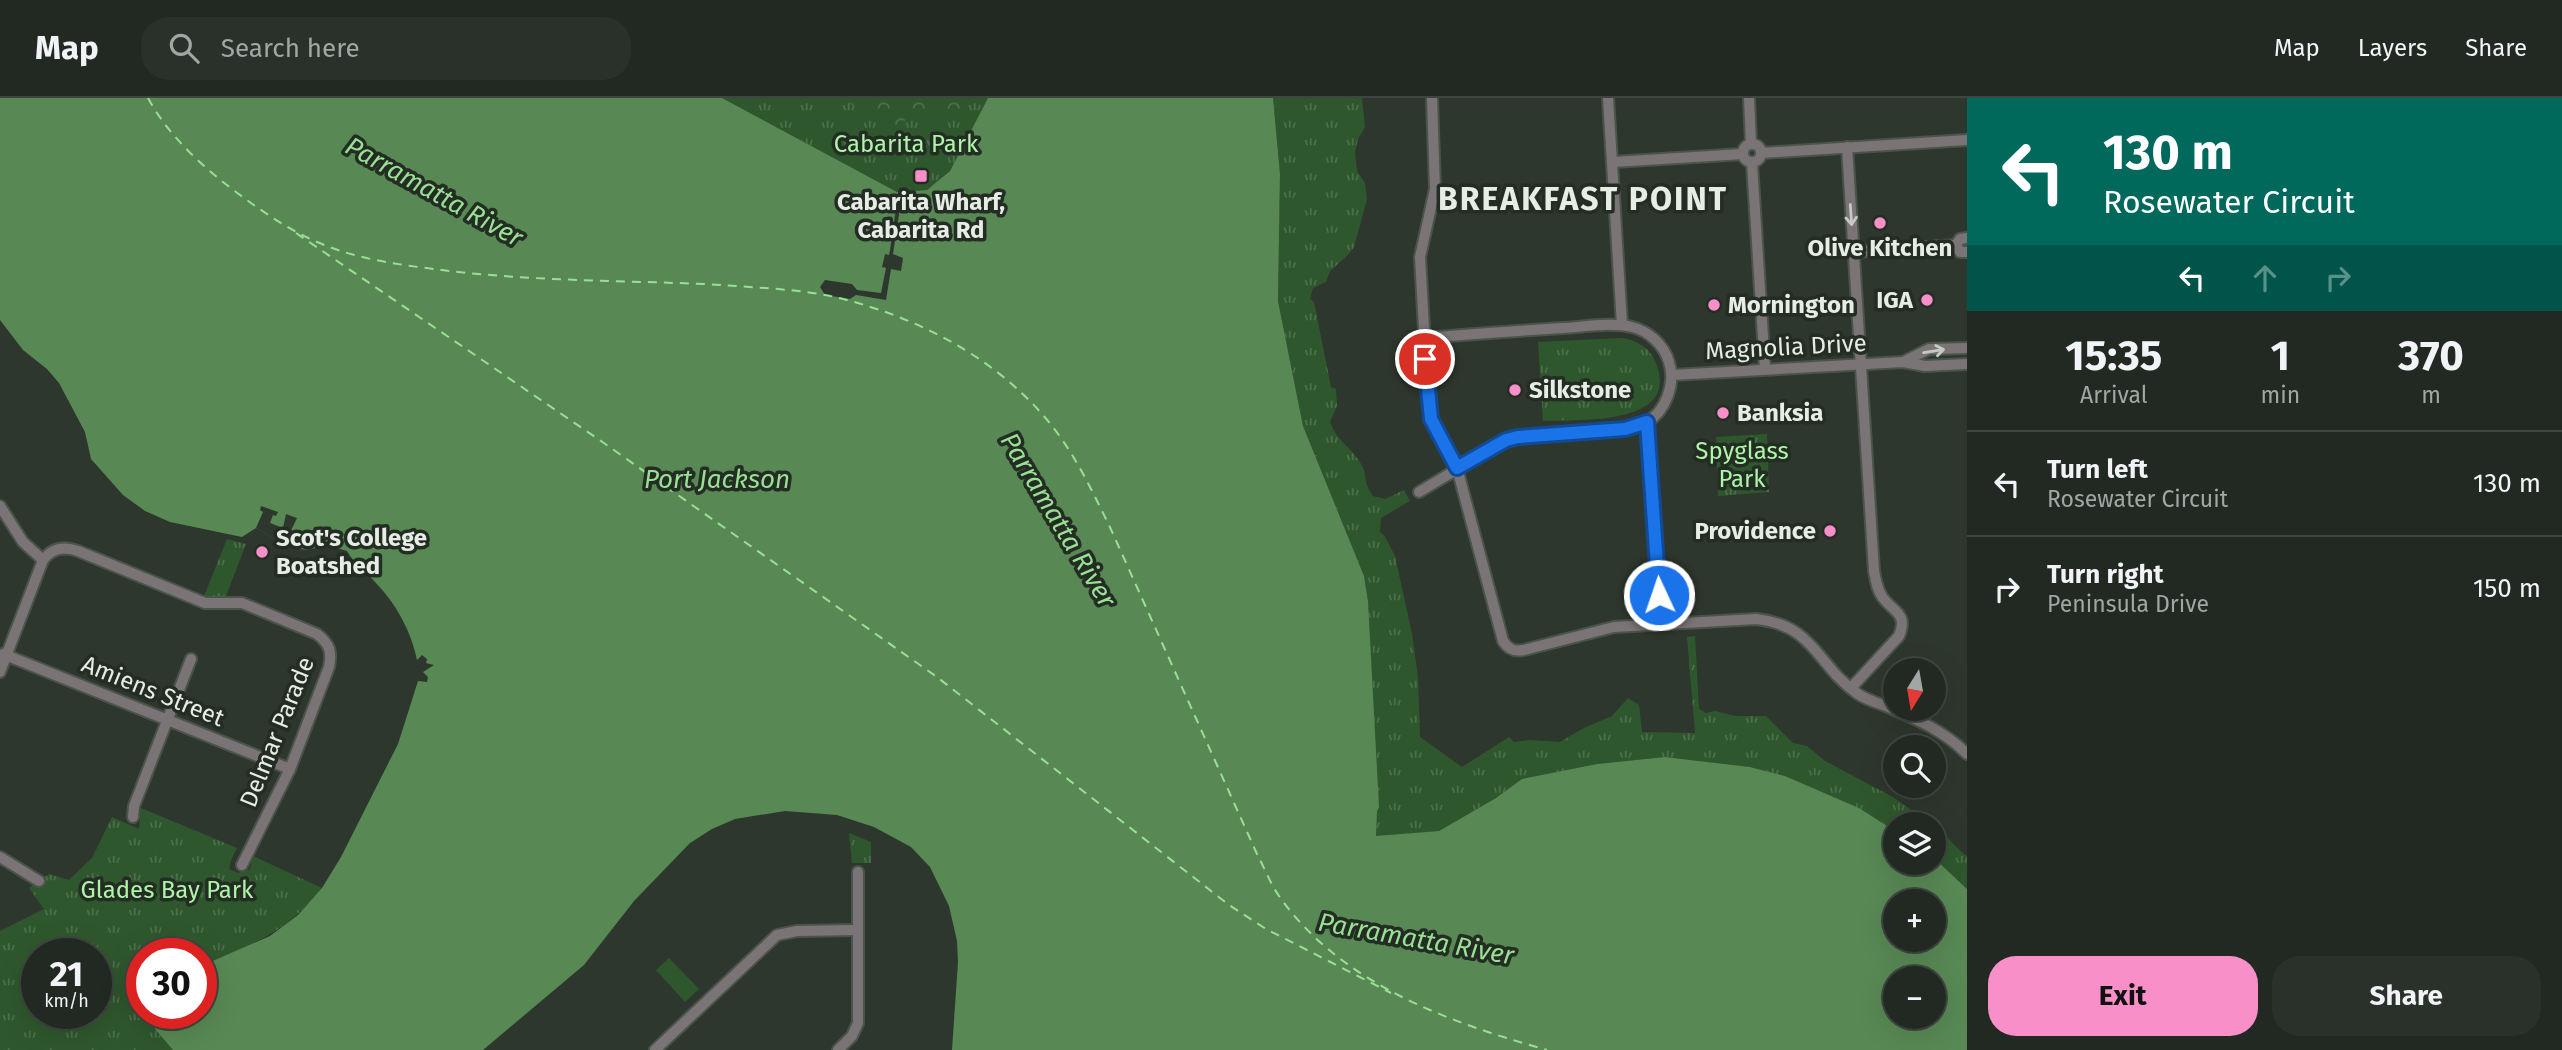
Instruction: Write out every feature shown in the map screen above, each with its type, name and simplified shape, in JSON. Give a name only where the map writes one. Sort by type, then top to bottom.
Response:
[{"type":"street","points":[[1432,98],[1435,189],[1420,257],[1431,419],[1457,468],[1503,641],[1507,646],[1517,651],[1600,630],[1661,624],[1756,619],[1786,625],[1809,642],[1852,688],[1865,698],[1944,733],[1967,754]]},
{"type":"street","points":[[1608,98],[1622,325]]},
{"type":"street","points":[[1749,98],[1752,144]]},
{"type":"street","points":[[1761,153],[1967,140]]},
{"type":"street","points":[[1743,154],[1752,144]]},
{"type":"street","points":[[1752,144],[1759,147],[1761,153],[1760,158],[1752,163]]},
{"type":"street","points":[[1847,147],[1874,571],[1877,587],[1901,617],[1903,627],[1899,636],[1852,688]]},
{"type":"street","points":[[1613,162],[1743,154]]},
{"type":"street","points":[[1743,154],[1745,159],[1752,163]]},
{"type":"street","points":[[1752,163],[1765,369]]},
{"type":"street","points":[[1956,245],[1960,239],[1967,238]]},
{"type":"street","points":[[1854,253],[1956,245]]},
{"type":"street","points":[[1956,245],[1960,252],[1967,252]]},
{"type":"street","points":[[1419,492],[1506,440],[1625,429],[1647,422],[1667,397],[1672,375],[1667,357],[1656,341],[1641,330],[1622,325],[1424,338]]},
{"type":"street","name":"Magnolia Drive","points":[[1903,362],[1929,349],[1967,348]]},
{"type":"street","name":"Magnolia Drive","points":[[1672,375],[1903,362],[1925,366],[1967,364]]},
{"type":"street","points":[[1647,422],[1661,624]]},
{"type":"street","points":[[0,506],[23,542],[46,556],[3,654],[0,672]]},
{"type":"street","name":"Delmar Parade","points":[[46,556],[69,548],[205,603],[242,603],[317,634],[330,648],[329,667],[290,769],[242,864]]},
{"type":"street","name":"Amiens Street","points":[[3,654],[290,769]]},
{"type":"street","points":[[133,817],[134,806],[191,659]]},
{"type":"street","points":[[0,857],[39,881]]},
{"type":"street","points":[[838,1050],[852,1036],[858,1023],[858,872]]},
{"type":"street","points":[[655,1050],[777,935],[797,931],[857,930]]},
{"type":"green space","name":"Cabarita Park","points":[[722,98],[988,98],[950,171],[927,190],[897,192]]},
{"type":"green space","points":[[842,98],[967,98],[954,117],[918,109],[892,132]]},
{"type":"green space","points":[[1273,98],[1362,98],[1365,127],[1355,152],[1357,171],[1365,183],[1367,199],[1354,247],[1330,271],[1326,282],[1313,288],[1310,299],[1314,302],[1331,387],[1336,389],[1337,406],[1330,422],[1361,464],[1367,486],[1373,496],[1385,499],[1404,490],[1410,501],[1381,518],[1380,532],[1395,556],[1412,634],[1418,677],[1420,737],[1462,767],[1509,737],[1514,742],[1560,742],[1612,716],[1628,698],[1639,705],[1642,732],[1695,733],[1687,637],[1695,636],[1699,709],[1706,713],[1715,711],[1735,716],[1766,716],[1793,743],[1807,746],[1825,761],[1883,792],[1883,798],[1894,798],[1914,812],[1883,812],[1883,823],[1859,808],[1785,776],[1750,767],[1665,757],[1597,764],[1523,779],[1439,831],[1376,837],[1368,601],[1364,576],[1303,426],[1278,301],[1280,174]]},
{"type":"green space","points":[[1623,338],[1643,346],[1656,363],[1660,384],[1654,399],[1640,409],[1622,415],[1601,419],[1543,421],[1538,342]]},
{"type":"green space","name":"Spyglass Park","points":[[1767,434],[1769,492],[1718,496],[1716,437]]},
{"type":"green space","points":[[227,539],[246,544],[226,596],[204,596]]},
{"type":"green space","name":"Glades Bay Park","points":[[141,808],[237,848],[229,869],[238,873],[250,869],[253,856],[322,888],[281,927],[217,959],[217,938],[126,938],[126,1029],[155,1029],[173,1050],[0,1050],[0,931],[44,909],[29,888],[49,874],[69,880],[92,858],[112,817],[139,829]]},
{"type":"green space","points":[[849,833],[871,842],[871,863],[852,863]]},
{"type":"green space","points":[[1946,836],[1967,856],[1967,889],[1946,869]]},
{"type":"green space","points":[[669,958],[699,989],[685,1002],[656,970]]},
{"type":"water","name":"Port Jackson","points":[[0,98],[722,98],[897,192],[927,190],[950,171],[988,98],[1273,98],[1280,174],[1278,301],[1303,426],[1364,576],[1368,601],[1379,807],[1376,836],[1439,831],[1496,798],[1522,779],[1597,764],[1665,757],[1750,767],[1785,776],[1859,808],[1883,823],[1883,875],[1946,875],[1946,869],[1967,889],[1967,1050],[952,1050],[957,941],[949,906],[930,867],[911,847],[874,827],[837,815],[785,811],[735,819],[690,843],[634,901],[584,965],[483,1050],[173,1050],[155,1029],[217,1029],[217,959],[270,936],[298,915],[322,888],[341,857],[398,744],[418,681],[427,682],[428,677],[423,672],[434,665],[426,663],[427,659],[422,655],[417,660],[397,609],[347,551],[324,544],[306,550],[297,549],[256,528],[242,537],[170,522],[145,511],[123,495],[91,459],[85,432],[59,383],[47,369],[23,350],[0,320]]},
{"type":"pier","points":[[899,188],[903,188],[893,254],[903,258],[901,271],[891,269],[886,300],[856,295],[850,299],[825,295],[820,287],[825,280],[852,284],[857,290],[881,293],[886,268],[882,267],[885,254],[889,255]]},
{"type":"pier","points":[[261,506],[278,512],[276,516],[273,515],[270,523],[283,528],[286,514],[297,518],[284,545],[256,528],[263,512],[260,510]]},
{"type":"ferry route","points":[[148,98],[177,139],[227,185],[290,228],[336,250],[396,264],[477,274],[723,285],[821,294],[868,306],[900,318],[962,348],[1018,389],[1063,441],[1082,472],[1109,525],[1257,854],[1279,896],[1304,927],[1333,953],[1399,996],[1472,1026],[1547,1050]]},
{"type":"ferry route","points":[[296,233],[601,441],[937,677],[1229,905],[1266,929],[1391,993]]},
{"type":"place","name":"Cabarita Wharf, Cabarita Rd","points":[[921,176]]},
{"type":"place","name":"Olive Kitchen","points":[[1880,223]]},
{"type":"place","name":"IGA","points":[[1927,300]]},
{"type":"place","name":"Mornington","points":[[1714,305]]},
{"type":"place","name":"Silkstone","points":[[1515,390]]},
{"type":"place","name":"Banksia","points":[[1723,413]]},
{"type":"place","name":"Providence","points":[[1830,531]]},
{"type":"place","name":"Scot's College Boatshed","points":[[262,552]]},
{"type":"district","name":"BREAKFAST POINT","points":[[1583,199]]},
{"type":"route","points":[[1425,359],[1431,419],[1457,468],[1506,440],[1518,437],[1625,429],[1647,422],[1659,595]]},
{"type":"water label","name":"Parramatta River","points":[[434,192]]},
{"type":"water label","name":"Parramatta River","points":[[1058,520]]},
{"type":"water label","name":"Parramatta River","points":[[1416,939]]}]
